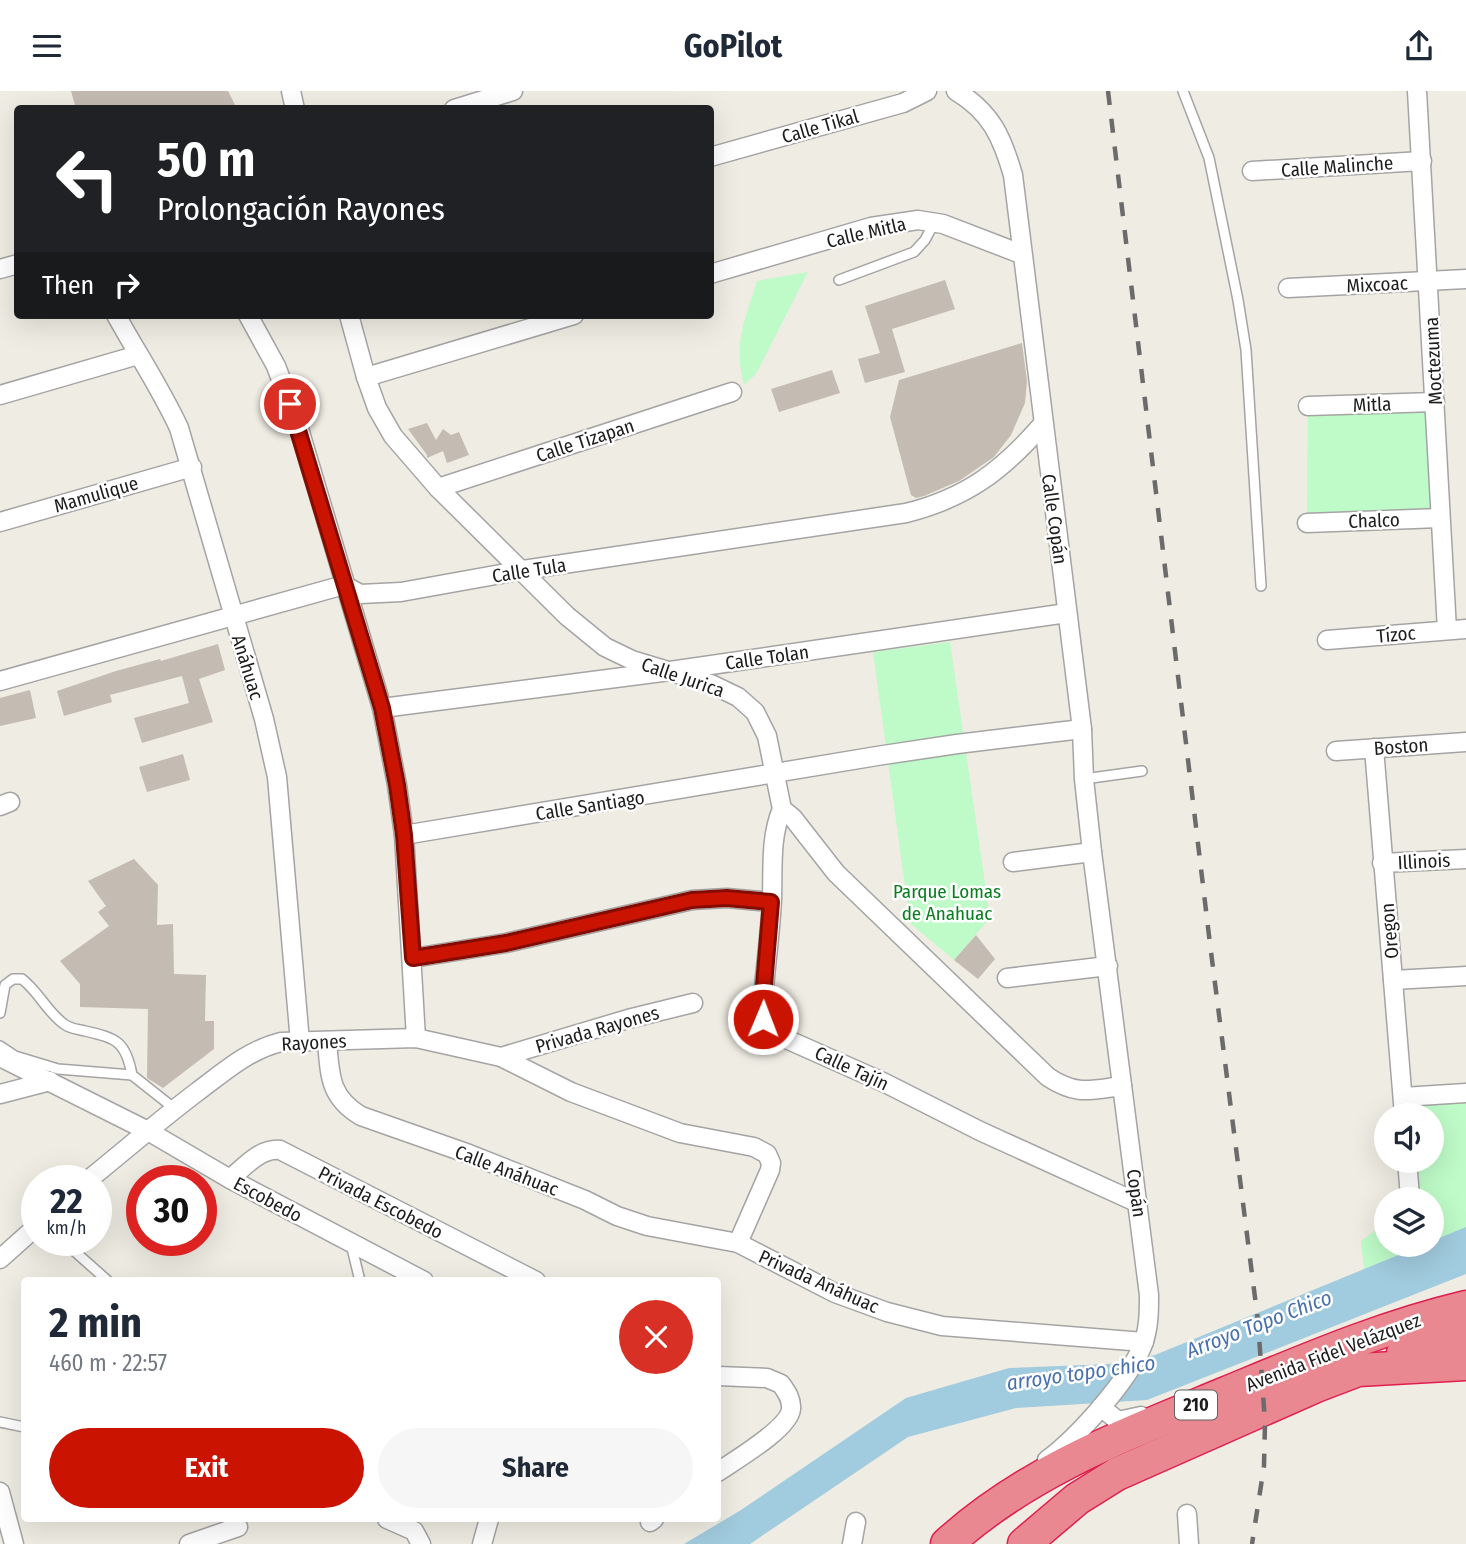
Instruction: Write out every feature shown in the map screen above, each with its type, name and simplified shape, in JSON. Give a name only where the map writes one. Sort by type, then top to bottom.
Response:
[{"type":"highway","points":[[1377,1331],[1411,1309],[1466,1287]]},
{"type":"highway","name":"Avenida Fidel Velázquez","points":[[955,1537],[1010,1495],[1077,1455],[1377,1331],[1466,1307]]},
{"type":"highway","points":[[1358,1370],[1413,1349],[1466,1339]]},
{"type":"highway","name":"Avenida Fidel Velázquez","points":[[1024,1544],[1077,1499],[1117,1474],[1265,1407],[1358,1370],[1466,1364]]},
{"type":"street","points":[[467,105],[513,91]]},
{"type":"street","name":"Calle Tikal","points":[[714,156],[903,103],[927,91]]},
{"type":"street","name":"Calle Copán","points":[[956,91],[988,116],[1004,143],[1013,174],[1042,425],[1082,729],[1092,852],[1108,966]]},
{"type":"street","name":"Moctezuma","points":[[1416,91],[1447,630]]},
{"type":"street","name":"Calle Malinche","points":[[1252,171],[1422,161]]},
{"type":"street","name":"Calle Mitla","points":[[714,273],[872,227],[918,220],[968,233],[1021,254]]},
{"type":"street","name":"Mixcoac","points":[[1288,288],[1466,279]]},
{"type":"street","name":"Anáhuac","points":[[118,319],[163,393],[179,428],[264,719],[277,777],[300,1042]]},
{"type":"street","points":[[250,319],[276,366],[288,398],[382,708],[404,835],[416,1038]]},
{"type":"street","name":"Calle Jurica","points":[[350,319],[377,408],[393,436],[438,488],[567,616],[605,647],[632,660],[711,684],[738,697],[755,712],[767,736],[777,774],[782,809]]},
{"type":"street","points":[[366,377],[561,319]]},
{"type":"street","points":[[0,395],[138,355]]},
{"type":"street","name":"Calle Tizapan","points":[[438,488],[733,392]]},
{"type":"street","name":"Mitla","points":[[1308,406],[1435,402]]},
{"type":"street","name":"Calle Tula","points":[[344,585],[360,594],[383,594],[928,508],[976,486],[993,474],[1022,448],[1042,425]]},
{"type":"street","name":"Mamulique","points":[[0,522],[192,467]]},
{"type":"street","name":"Chalco","points":[[1307,523],[1440,518]]},
{"type":"street","points":[[0,681],[344,585]]},
{"type":"street","name":"Calle Tolan","points":[[382,708],[670,671],[1068,613]]},
{"type":"street","name":"Tízoc","points":[[1327,640],[1466,629]]},
{"type":"street","name":"Calle Santiago","points":[[404,835],[877,756],[1082,729]]},
{"type":"street","name":"Boston","points":[[1336,751],[1466,742]]},
{"type":"street","name":"Oregon","points":[[1374,748],[1403,1103]]},
{"type":"street","points":[[782,809],[793,818],[836,873],[1048,1077],[1063,1087],[1081,1091],[1122,1086]]},
{"type":"street","name":"Calle Tajín","points":[[782,809],[774,839],[762,1009],[765,1024],[784,1038],[1138,1203]]},
{"type":"street","points":[[1013,862],[1092,852]]},
{"type":"street","name":"Illinois","points":[[1382,863],[1466,859]]},
{"type":"street","points":[[413,958],[506,943],[692,900],[727,898],[771,902]]},
{"type":"street","points":[[1007,978],[1108,966]]},
{"type":"street","name":"Copán","points":[[955,1537],[989,1498],[1062,1448],[1104,1404],[1135,1361],[1143,1342],[1148,1321],[1149,1295],[1108,966]]},
{"type":"street","points":[[1393,980],[1466,976]]},
{"type":"street","name":"Privada Rayones","points":[[501,1057],[616,1022],[693,1003]]},
{"type":"street","name":"Rayones","points":[[107,1165],[175,1109],[254,1051],[281,1042],[416,1038],[501,1057],[562,1088],[680,1133],[764,1151],[771,1163],[738,1244]]},
{"type":"street","name":"Calle Anáhuac","points":[[327,1041],[331,1082],[336,1093],[350,1109],[361,1116],[469,1154],[585,1200],[617,1216],[647,1226],[738,1244]]},
{"type":"street","name":"Escobedo","points":[[0,1056],[148,1131],[230,1179],[416,1277]]},
{"type":"street","points":[[0,1094],[50,1081]]},
{"type":"street","points":[[1418,1103],[1466,1093]]},
{"type":"street","name":"Privada Escobedo","points":[[230,1179],[258,1156],[269,1150],[280,1150],[528,1277]]},
{"type":"street","points":[[0,1259],[21,1240]]},
{"type":"street","name":"Privada Anáhuac","points":[[738,1244],[835,1293],[887,1312],[942,1326],[1143,1342]]},
{"type":"street","points":[[721,1376],[767,1378],[781,1384],[791,1401],[791,1410],[782,1425],[721,1470]]},
{"type":"street","points":[[1104,1404],[1118,1421],[1229,1391]]},
{"type":"street","points":[[0,1492],[8,1538]]},
{"type":"street","points":[[1187,1514],[1189,1544]]},
{"type":"street","points":[[394,1522],[414,1531],[421,1544]]},
{"type":"street","points":[[482,1544],[488,1522]]},
{"type":"street","points":[[852,1544],[856,1523]]},
{"type":"street","points":[[189,1544],[237,1527]]},
{"type":"lane","points":[[1183,91],[1209,157],[1246,350],[1261,586]]},
{"type":"lane","points":[[839,280],[915,251],[934,223]]},
{"type":"lane","points":[[1084,779],[1142,771]]},
{"type":"lane","points":[[0,1013],[5,985],[13,979],[22,979],[50,1012],[67,1027],[111,1037],[118,1042],[129,1058],[132,1075]]},
{"type":"lane","points":[[0,1046],[15,1056],[58,1069],[132,1075],[175,1109]]},
{"type":"lane","points":[[350,1242],[359,1277]]},
{"type":"lane","points":[[80,1256],[104,1277]]},
{"type":"lane","points":[[0,1422],[21,1426]]},
{"type":"green space","points":[[808,272],[756,374],[744,385],[740,344],[757,281]]},
{"type":"green space","points":[[1430,402],[1440,518],[1307,523],[1308,406]]},
{"type":"green space","name":"Parque Lomas de Anahuac","points":[[950,642],[990,918],[954,960],[910,923],[873,652]]},
{"type":"green space","points":[[1466,1102],[1466,1228],[1444,1237],[1444,1187],[1415,1187],[1415,1173],[1444,1173],[1444,1104]]},
{"type":"green space","points":[[1374,1232],[1374,1257],[1393,1257],[1364,1269],[1361,1241]]},
{"type":"water","points":[[1466,1227],[1466,1274],[1147,1400],[1016,1408],[908,1437],[750,1544],[684,1544],[741,1510],[906,1398],[1009,1368],[1109,1364],[1155,1355],[1393,1257],[1444,1257],[1444,1236]]},
{"type":"building","points":[[71,91],[228,91],[235,105],[75,105]]},
{"type":"building","points":[[945,280],[955,309],[892,329],[905,372],[865,383],[858,359],[880,353],[865,306]]},
{"type":"building","points":[[1022,343],[1027,381],[1025,403],[1011,435],[994,457],[959,481],[924,496],[916,498],[911,495],[890,417],[899,380]]},
{"type":"building","points":[[832,370],[840,393],[779,412],[771,389]]},
{"type":"building","points":[[427,423],[436,440],[443,429],[451,435],[459,432],[469,455],[447,463],[443,451],[427,458],[408,429]]},
{"type":"building","points":[[218,644],[225,670],[199,679],[213,722],[142,743],[134,718],[189,703],[182,676],[110,695],[112,702],[64,716],[57,691],[116,671]]},
{"type":"building","points":[[30,690],[36,718],[0,726],[0,698]]},
{"type":"building","points":[[183,754],[190,780],[147,792],[139,767]]},
{"type":"building","points":[[134,859],[158,885],[157,925],[173,924],[174,974],[206,975],[205,1021],[214,1021],[214,1049],[163,1088],[147,1078],[148,1009],[80,1007],[80,984],[60,961],[109,926],[98,912],[106,906],[88,881]]},
{"type":"building","points":[[976,935],[995,959],[978,979],[954,960]]},
{"type":"railway","points":[[1108,91],[1258,1321],[1265,1423],[1264,1466],[1252,1544]]},
{"type":"route","points":[[290,404],[382,708],[404,835],[413,958],[506,943],[692,900],[727,898],[771,902],[763,1019]]},
{"type":"water label","name":"Arroyo Topo Chico","points":[[1259,1324]]},
{"type":"water label","name":"arroyo topo chico","points":[[1081,1373]]}]
